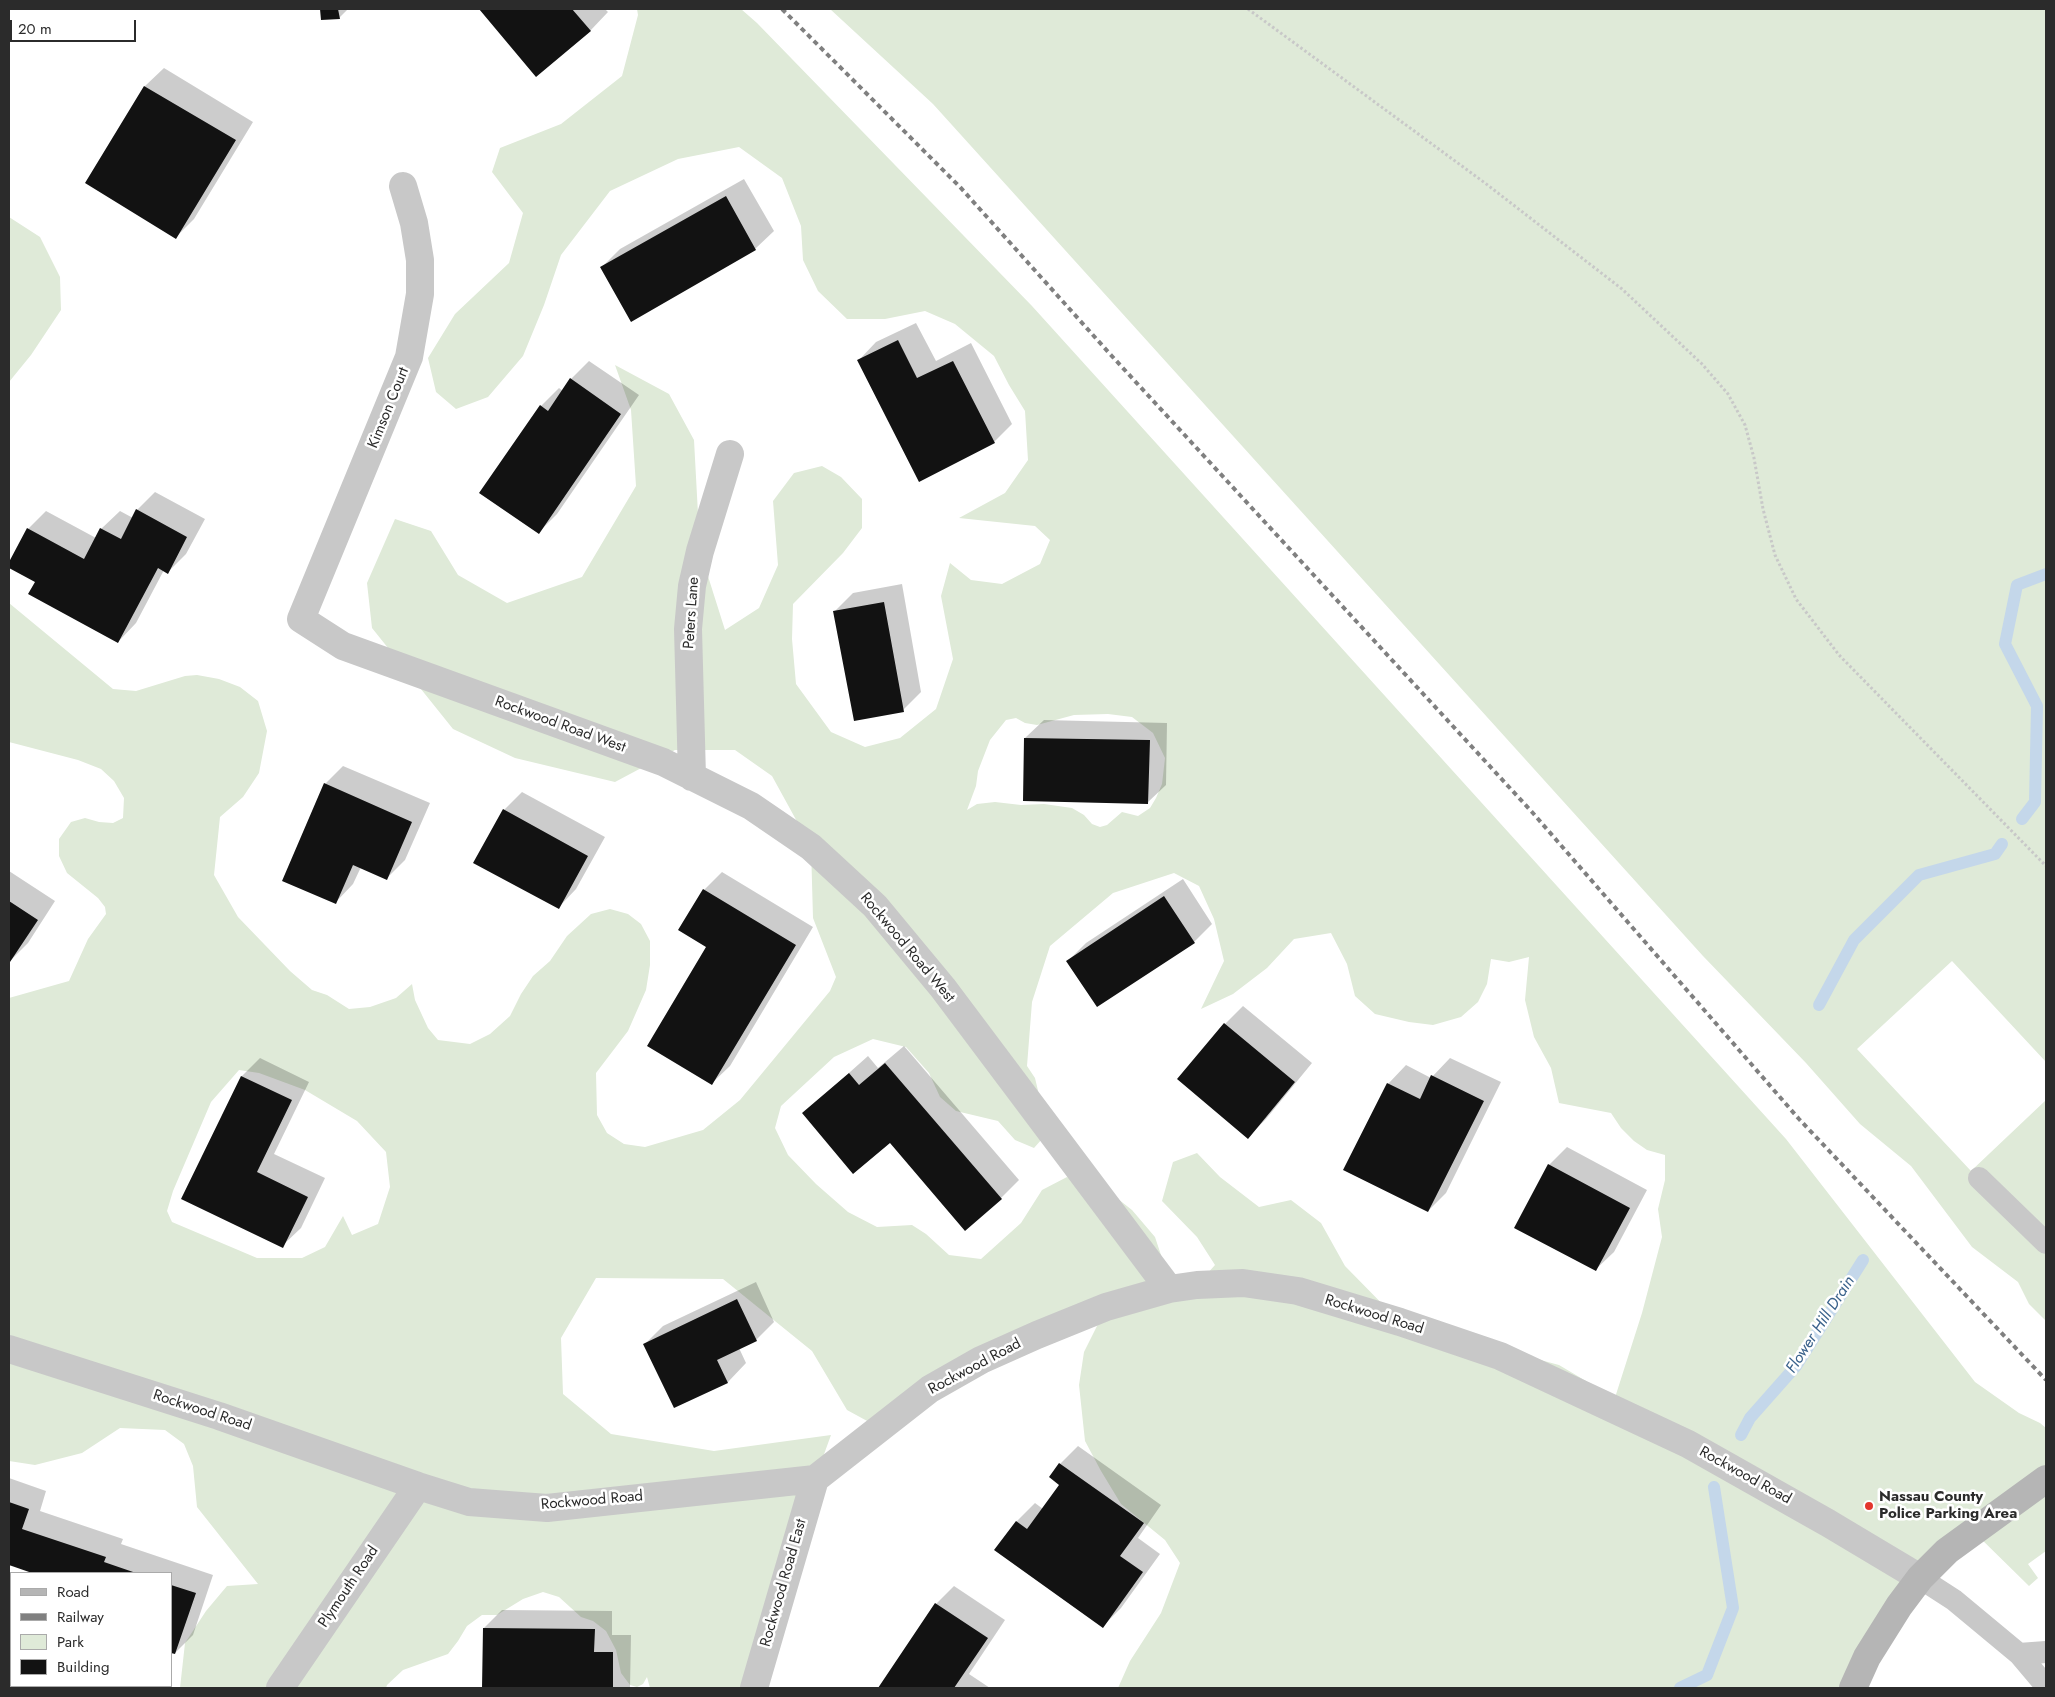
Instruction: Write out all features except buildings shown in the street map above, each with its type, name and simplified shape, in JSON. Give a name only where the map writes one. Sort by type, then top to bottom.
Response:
[{"type":"main road","points":[[1853,1688],[1867,1657],[1899,1606],[1920,1578],[1947,1551],[2046,1479]]},
{"type":"street","name":"Kimson Court","points":[[301,620],[409,357],[420,294],[420,260],[414,223],[403,186]]},
{"type":"street","name":"Peters Lane","points":[[692,777],[688,629],[692,586],[700,551],[730,454]]},
{"type":"street","name":"Rockwood Road West","points":[[301,620],[342,646],[663,762],[751,806],[811,847],[875,906],[943,988],[1169,1289]]},
{"type":"street","name":"Rockwood Road","points":[[9,1349],[220,1416],[418,1486],[469,1502],[547,1508],[815,1479],[930,1390],[982,1360],[1037,1334],[1106,1307],[1169,1289],[1197,1285],[1243,1283],[1298,1291],[1400,1322],[1500,1356],[1688,1444],[1820,1518],[1920,1578]]},
{"type":"street","name":"Rockwood Road East","points":[[754,1688],[815,1479]]},
{"type":"street","name":"Plymouth Road","points":[[280,1688],[418,1486]]},
{"type":"lane","points":[[1979,1178],[2046,1243]]},
{"type":"lane","points":[[1920,1578],[1954,1600],[2019,1654],[2046,1686]]},
{"type":"lane","points":[[2019,1654],[2046,1652]]},
{"type":"path","points":[[1248,9],[1485,183],[1614,283],[1702,364],[1728,394],[1745,425],[1775,555],[1796,599],[1840,655],[2046,866]]},
{"type":"green space","points":[[637,9],[741,9],[757,23],[1032,306],[1786,1139],[1975,1382],[2019,1413],[2046,1428],[2046,1551],[2028,1564],[2038,1578],[2029,1586],[1974,1532],[1948,1553],[1853,1688],[1118,1688],[1130,1661],[1161,1613],[1180,1563],[1165,1540],[1121,1504],[1085,1441],[1079,1385],[1084,1352],[1106,1308],[880,1428],[847,1410],[812,1351],[723,1279],[596,1278],[561,1338],[563,1394],[611,1434],[714,1451],[831,1435],[815,1479],[750,1688],[650,1688],[647,1677],[643,1684],[637,1687],[630,1685],[621,1673],[616,1650],[606,1631],[593,1621],[581,1617],[559,1597],[543,1592],[523,1599],[497,1615],[482,1615],[467,1626],[448,1654],[403,1670],[386,1688],[180,1688],[185,1643],[206,1611],[227,1586],[258,1584],[197,1507],[193,1466],[184,1444],[165,1430],[120,1428],[82,1453],[35,1465],[9,1461],[9,998],[69,981],[88,939],[106,914],[105,907],[98,898],[67,873],[59,856],[59,839],[71,822],[85,818],[113,823],[123,818],[124,798],[114,781],[101,769],[78,760],[9,742],[9,603],[113,689],[136,691],[185,676],[197,675],[219,679],[240,687],[258,701],[267,731],[259,773],[243,797],[220,817],[214,875],[238,917],[290,971],[312,990],[327,995],[349,1009],[370,1007],[396,998],[412,984],[415,1000],[428,1028],[438,1040],[470,1044],[490,1034],[510,1016],[533,976],[550,961],[567,936],[591,914],[610,909],[628,914],[641,924],[650,941],[650,965],[646,990],[628,1031],[596,1073],[597,1115],[607,1133],[624,1144],[645,1147],[703,1130],[740,1100],[830,991],[836,977],[813,918],[811,847],[772,776],[735,750],[675,750],[615,782],[515,758],[453,729],[372,628],[367,583],[395,519],[431,531],[458,575],[507,603],[582,577],[636,486],[631,410],[615,365],[669,394],[694,440],[700,551],[725,630],[759,608],[778,565],[773,501],[794,473],[822,466],[841,477],[862,499],[862,528],[843,553],[793,604],[792,639],[796,684],[831,732],[865,747],[900,738],[936,709],[953,659],[941,596],[950,563],[971,580],[1002,584],[1040,564],[1050,540],[1035,526],[959,518],[1005,493],[1028,460],[1025,411],[994,356],[955,324],[925,311],[885,319],[847,319],[818,291],[803,260],[801,226],[782,178],[739,147],[678,159],[610,191],[561,255],[544,305],[523,356],[488,397],[456,409],[436,392],[428,358],[455,314],[509,263],[523,213],[492,172],[500,148],[561,124],[622,76],[638,15]],"holes":[[[1108,714],[1132,717],[1153,733],[1165,758],[1162,784],[1150,808],[1138,816],[1122,812],[1107,825],[1100,827],[1092,824],[1084,815],[1072,808],[1044,804],[1021,805],[995,802],[977,804],[967,810],[976,786],[978,771],[990,740],[1006,720],[1016,718],[1025,723],[1037,725],[1074,715]],[[1174,873],[1199,886],[1214,919],[1224,961],[1201,1009],[1233,994],[1267,968],[1294,939],[1331,933],[1347,964],[1355,996],[1375,1014],[1409,1022],[1433,1025],[1461,1017],[1478,1002],[1487,984],[1491,959],[1509,962],[1529,957],[1525,1000],[1534,1037],[1551,1068],[1559,1103],[1611,1113],[1621,1128],[1634,1141],[1647,1150],[1665,1155],[1665,1180],[1658,1209],[1662,1237],[1642,1313],[1612,1407],[1586,1381],[1559,1365],[1400,1322],[1345,1266],[1321,1223],[1291,1200],[1259,1207],[1220,1177],[1197,1153],[1173,1162],[1162,1201],[1197,1237],[1215,1265],[1197,1285],[1169,1289],[1164,1264],[1155,1237],[1132,1210],[1104,1188],[1067,1177],[1042,1190],[1021,1223],[981,1259],[949,1255],[926,1234],[912,1225],[877,1227],[848,1212],[816,1184],[788,1155],[775,1128],[781,1106],[834,1057],[873,1039],[906,1047],[929,1073],[940,1097],[956,1111],[998,1121],[1015,1140],[1034,1148],[1042,1139],[1040,1099],[1035,1078],[1027,1066],[1032,1002],[1050,946],[1113,893]],[[239,1070],[259,1073],[305,1090],[357,1121],[386,1152],[390,1187],[378,1224],[352,1235],[343,1216],[325,1247],[302,1258],[257,1258],[172,1222],[167,1211],[173,1191],[211,1102]]]},
{"type":"green space","points":[[830,9],[2046,9],[2046,1062],[1952,961],[1857,1049],[1971,1171],[2046,1100],[2046,1321],[2029,1304],[2018,1282],[1972,1247],[1911,1166],[1860,1124],[1806,1063],[1703,956],[933,104]]},
{"type":"green space","points":[[9,217],[40,237],[60,277],[61,310],[31,355],[9,382]]},
{"type":"waterway","name":"Flower Hill Drain","points":[[2022,819],[2035,802],[2037,706],[2005,644],[2017,585],[2046,574]]},
{"type":"waterway","name":"Flower Hill Drain","points":[[1819,1005],[1854,940],[1919,875],[1995,854],[2002,844]]},
{"type":"waterway","name":"Flower Hill Drain","points":[[1741,1435],[1750,1418],[1796,1366],[1863,1260]]},
{"type":"waterway","name":"Flower Hill Drain","points":[[1680,1688],[1707,1675],[1733,1608],[1714,1487]]},
{"type":"railway","points":[[782,9],[960,187],[1110,354],[1532,812],[1799,1119],[2046,1380]]},
{"type":"place","name":"Nassau County Police Parking Area","points":[[1869,1506]]}]
